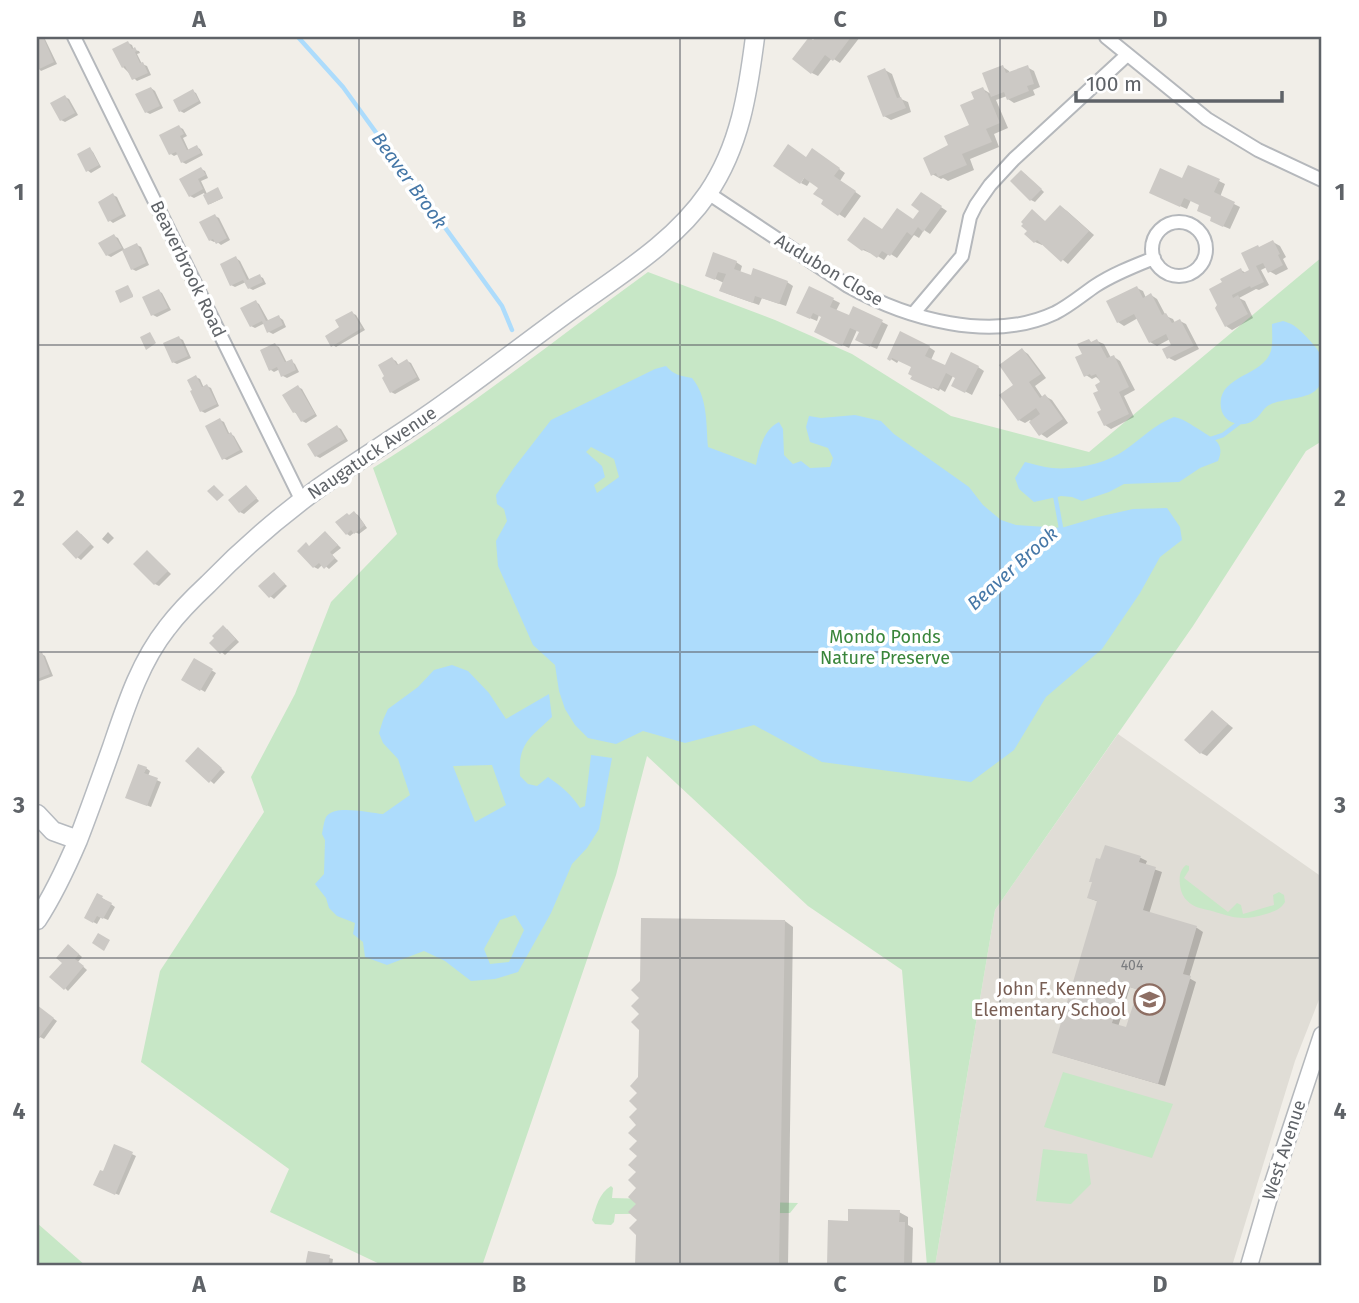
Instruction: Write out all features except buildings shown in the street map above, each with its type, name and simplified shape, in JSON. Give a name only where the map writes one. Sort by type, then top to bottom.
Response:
[{"type":"main road","name":"Naugatuck Avenue","points":[[37,920],[59,883],[79,840],[134,686],[156,643],[175,617],[229,562],[302,501],[435,410],[676,231],[695,211],[719,176],[737,135],[755,37]]},
{"type":"main road","points":[[37,814],[53,831],[79,840]]},
{"type":"street","name":"Beaverbrook Road","points":[[74,37],[302,501]]},
{"type":"street","points":[[1106,37],[1207,119],[1258,150],[1322,180]]},
{"type":"street","points":[[913,314],[962,256],[970,217],[990,185],[1014,159],[1127,55]]},
{"type":"street","name":"Audubon Close","points":[[708,193],[848,286],[887,305],[944,322],[1010,326],[1033,321],[1057,312],[1122,271],[1154,258]]},
{"type":"street","points":[[1172,223],[1190,224],[1203,235],[1207,252],[1205,260],[1194,273],[1187,276],[1170,275],[1157,265],[1154,258],[1152,249],[1158,233],[1172,223]]},
{"type":"street","name":"West Avenue","points":[[1249,1266],[1278,1167],[1322,1035]]},
{"type":"shaded area","name":"John F. Kennedy Elementary School","points":[[1118,734],[1322,877],[1322,992],[1295,1061],[1232,1266],[935,1266],[995,910]]},
{"type":"green space","name":"Mondo Ponds Nature Preserve","points":[[1322,257],[1322,441],[1306,451],[1193,626],[995,910],[935,1266],[927,1266],[902,970],[808,906],[647,756],[616,875],[482,1266],[384,1266],[270,1212],[289,1169],[141,1062],[160,971],[264,812],[251,777],[295,694],[331,602],[397,534],[373,468],[478,397],[648,272],[775,320],[852,354],[951,416],[1089,452]]},
{"type":"green space","points":[[1186,865],[1189,870],[1184,878],[1228,912],[1237,903],[1241,905],[1243,914],[1274,905],[1273,895],[1279,892],[1284,895],[1285,902],[1275,911],[1245,918],[1195,906],[1185,898],[1180,888],[1180,874]]},
{"type":"green space","points":[[1063,1072],[1173,1104],[1152,1158],[1044,1127]]},
{"type":"green space","points":[[1043,1149],[1087,1154],[1091,1184],[1071,1204],[1036,1201]]},
{"type":"green space","points":[[611,1186],[612,1198],[798,1203],[790,1213],[615,1214],[611,1225],[595,1224],[592,1220],[599,1201]]},
{"type":"green space","points":[[37,1223],[86,1266],[37,1266]]},
{"type":"water","points":[[1283,321],[1292,324],[1320,353],[1320,385],[1311,394],[1269,405],[1249,423],[1229,421],[1222,413],[1221,397],[1233,382],[1266,360],[1272,348],[1272,324]]},
{"type":"water","points":[[666,366],[678,375],[692,378],[697,385],[705,411],[708,447],[756,465],[765,435],[779,422],[783,429],[784,455],[793,464],[801,461],[810,468],[830,467],[833,458],[828,448],[810,442],[806,427],[809,416],[821,418],[855,415],[881,421],[894,434],[969,487],[983,505],[1001,520],[1016,525],[1061,528],[1133,509],[1167,508],[1180,527],[1182,540],[1160,557],[1140,593],[1102,649],[1046,697],[1014,750],[971,782],[822,762],[754,725],[685,743],[643,731],[616,744],[588,738],[575,725],[565,709],[555,665],[533,645],[498,566],[496,541],[507,521],[504,509],[497,504],[496,495],[551,420]],"holes":[[[591,447],[614,459],[619,477],[597,493],[594,485],[605,477],[602,466],[586,452]]]},
{"type":"water","points":[[1174,417],[1188,422],[1217,442],[1220,449],[1218,461],[1200,468],[1179,482],[1124,484],[1082,501],[1061,496],[1034,502],[1019,489],[1015,478],[1025,462],[1061,468],[1100,462],[1117,455]]},
{"type":"water","points":[[452,665],[468,671],[489,693],[506,719],[549,694],[552,717],[527,742],[521,756],[520,776],[528,784],[537,786],[548,777],[566,791],[580,808],[585,806],[591,755],[612,758],[599,829],[587,848],[572,864],[551,913],[518,972],[495,979],[471,981],[445,961],[424,951],[387,965],[365,957],[363,942],[353,934],[355,923],[337,916],[315,884],[324,874],[325,840],[322,834],[326,817],[330,813],[344,810],[383,814],[410,795],[398,759],[383,743],[379,733],[388,709],[418,687],[434,670]],"holes":[[[492,765],[506,805],[475,822],[453,766]],[[515,915],[524,930],[509,962],[490,964],[484,949],[500,920]]]},
{"type":"waterway","name":"Beaver Brook","points":[[298,37],[343,87],[502,306],[512,330]]},
{"type":"waterway","name":"Beaver Brook","points":[[1208,440],[1223,435],[1240,422]]},
{"type":"waterway","name":"Beaver Brook","points":[[1058,530],[1061,528],[1055,495],[1059,494]]},
{"type":"place","name":"John F. Kennedy Elementary School","points":[[1149,999]]}]
